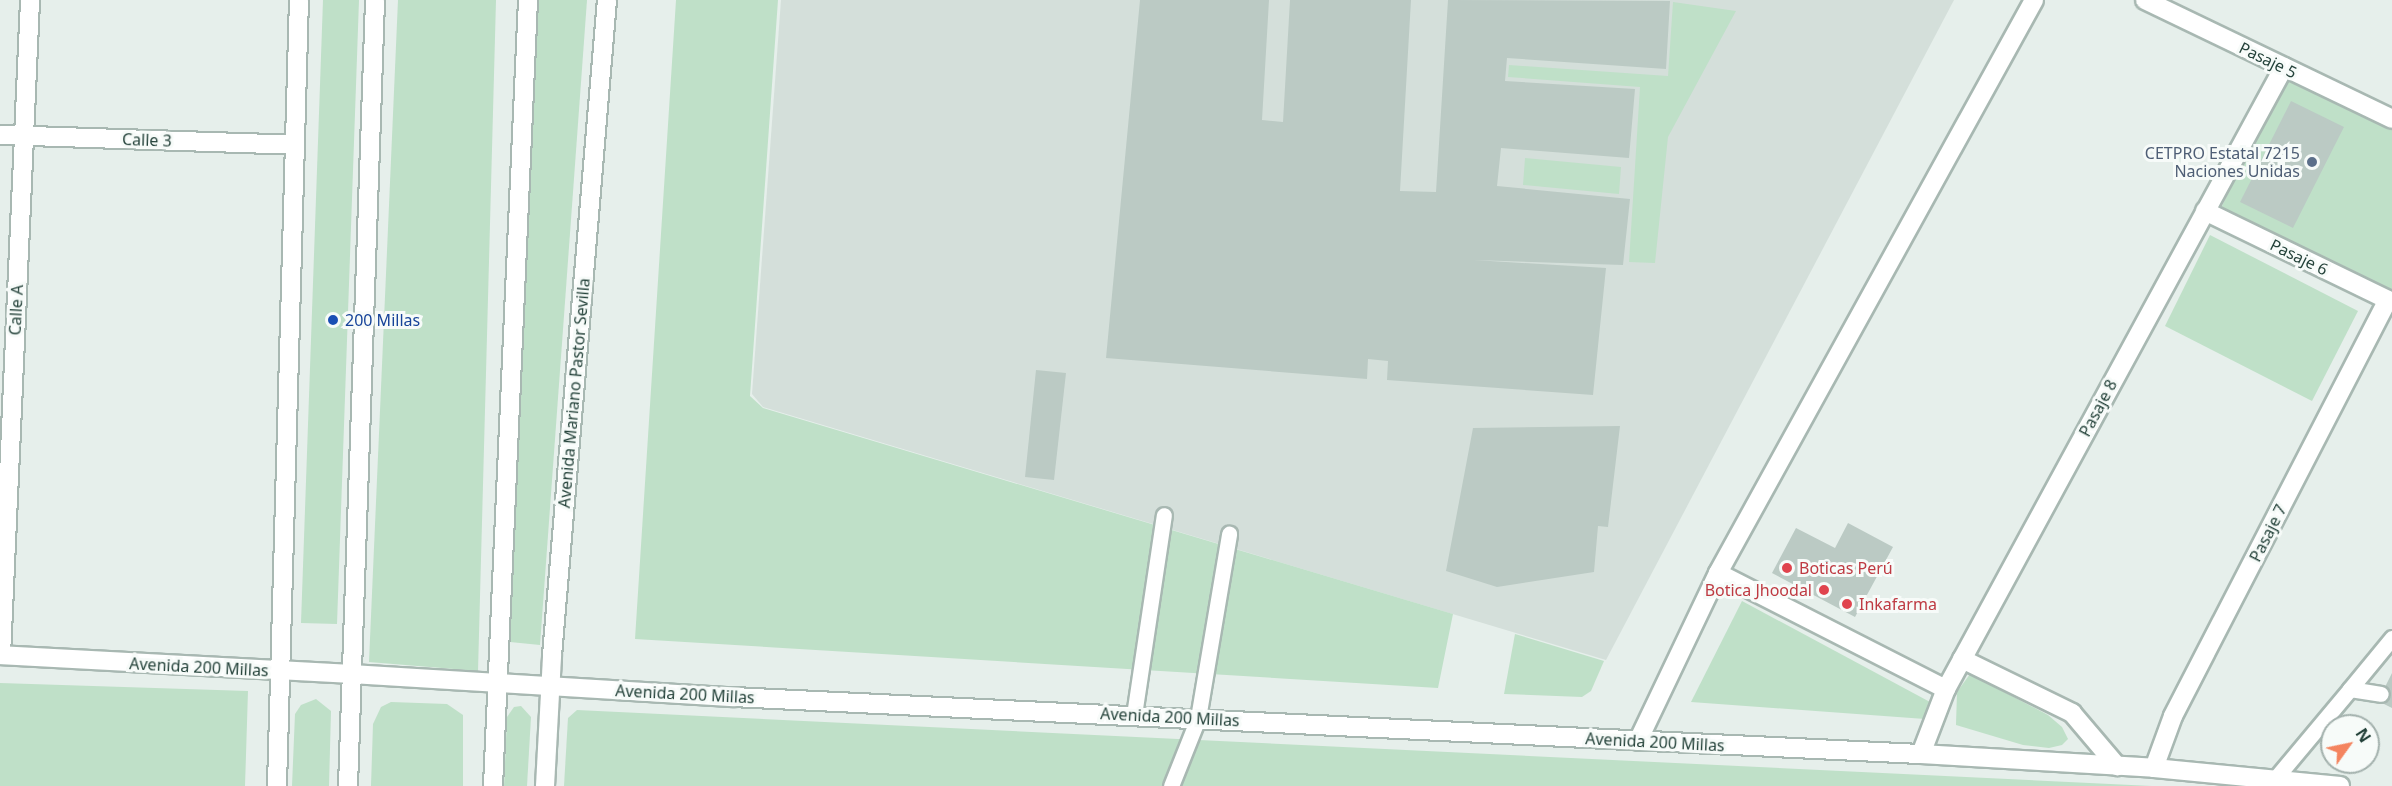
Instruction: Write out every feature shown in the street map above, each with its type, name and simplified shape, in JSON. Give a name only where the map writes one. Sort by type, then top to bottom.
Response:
[{"type":"street","name":"Calle A","points":[[0,655],[6,391],[24,136],[30,0]]},
{"type":"street","points":[[278,786],[284,672],[298,0]]},
{"type":"street","points":[[348,786],[375,0]]},
{"type":"street","points":[[493,786],[500,684],[528,0]]},
{"type":"street","name":"Avenida Mariano Pastor Sevilla","points":[[545,786],[550,686],[607,0]]},
{"type":"street","points":[[1638,741],[1718,573],[2034,0]]},
{"type":"street","name":"Pasaje 5","points":[[2145,0],[2392,119]]},
{"type":"street","name":"Pasaje 8","points":[[1921,753],[1946,689],[2284,67]]},
{"type":"street","name":"Calle 3","points":[[0,135],[295,145]]},
{"type":"street","name":"Pasaje 6","points":[[2205,211],[2390,301]]},
{"type":"street","name":"Pasaje 7","points":[[2154,768],[2173,716],[2390,301]]},
{"type":"street","points":[[1718,573],[1946,689]]},
{"type":"street","name":"Avenida 200 Millas","points":[[0,655],[500,684],[1921,753],[2154,768],[2340,786]]},
{"type":"street","points":[[1962,659],[2072,712],[2117,766]]},
{"type":"lane","points":[[1134,715],[1164,515]]},
{"type":"lane","points":[[1172,786],[1198,718],[1229,534]]},
{"type":"lane","points":[[2274,780],[2392,638]]},
{"type":"lane","points":[[2350,689],[2381,694]]},
{"type":"shaded area","points":[[781,0],[1954,0],[1606,660],[763,407],[752,394]]},
{"type":"green space","points":[[323,0],[359,0],[337,624],[301,623]]},
{"type":"green space","points":[[398,0],[496,0],[478,671],[369,662]]},
{"type":"green space","points":[[537,0],[587,0],[540,645],[510,642]]},
{"type":"green space","points":[[676,0],[778,0],[750,396],[763,408],[1453,614],[1438,688],[635,639]]},
{"type":"green space","points":[[1673,2],[1736,11],[1668,137],[1655,263],[1629,262],[1640,87],[1508,77],[1509,65],[1668,76]]},
{"type":"green space","points":[[2285,77],[2392,130],[2392,293],[2221,208]]},
{"type":"green space","points":[[1525,158],[1621,167],[1619,194],[1523,185]]},
{"type":"green space","points":[[2210,235],[2358,311],[2312,401],[2165,326]]},
{"type":"green space","points":[[1742,601],[1930,702],[1925,719],[1691,702]]},
{"type":"green space","points":[[1515,634],[1604,661],[1591,691],[1582,697],[1504,694]]},
{"type":"green space","points":[[1970,674],[2048,715],[2062,727],[2068,739],[2062,745],[2049,748],[2023,745],[1956,725],[1957,692]]},
{"type":"green space","points":[[0,683],[248,691],[245,786],[0,786]]},
{"type":"green space","points":[[316,699],[331,711],[329,786],[292,786],[295,714],[301,705]]},
{"type":"green space","points":[[391,702],[447,704],[463,715],[463,786],[371,786],[373,724],[381,707]]},
{"type":"green space","points":[[521,706],[531,717],[527,786],[504,786],[507,717],[514,707]]},
{"type":"green space","points":[[577,710],[2152,786],[564,786],[568,718]]},
{"type":"building","points":[[1140,0],[1269,0],[1262,120],[1283,122],[1290,0],[1411,0],[1400,191],[1436,192],[1448,0],[1670,1],[1666,69],[1507,58],[1505,81],[1635,89],[1629,158],[1501,148],[1497,186],[1630,199],[1623,265],[1474,260],[1606,268],[1593,395],[1387,380],[1388,361],[1368,359],[1367,379],[1106,358]]},
{"type":"building","points":[[2291,101],[2344,127],[2293,228],[2240,202]]},
{"type":"building","points":[[1036,370],[1066,373],[1054,480],[1025,477]]},
{"type":"building","points":[[1620,426],[1608,527],[1598,526],[1594,572],[1497,587],[1446,571],[1473,428]]},
{"type":"building","points":[[1848,523],[1893,547],[1855,617],[1772,573],[1796,528],[1835,548]]},
{"type":"building","points":[[2392,673],[2392,708],[2378,701]]},
{"type":"place","name":"CETPRO Estatal 7215 Naciones Unidas","points":[[2312,162]]},
{"type":"place","name":"200 Millas","points":[[333,320]]},
{"type":"place","name":"Boticas Perú","points":[[1787,568]]},
{"type":"place","name":"Botica Jhoodal","points":[[1824,590]]},
{"type":"place","name":"Inkafarma","points":[[1847,604]]}]
